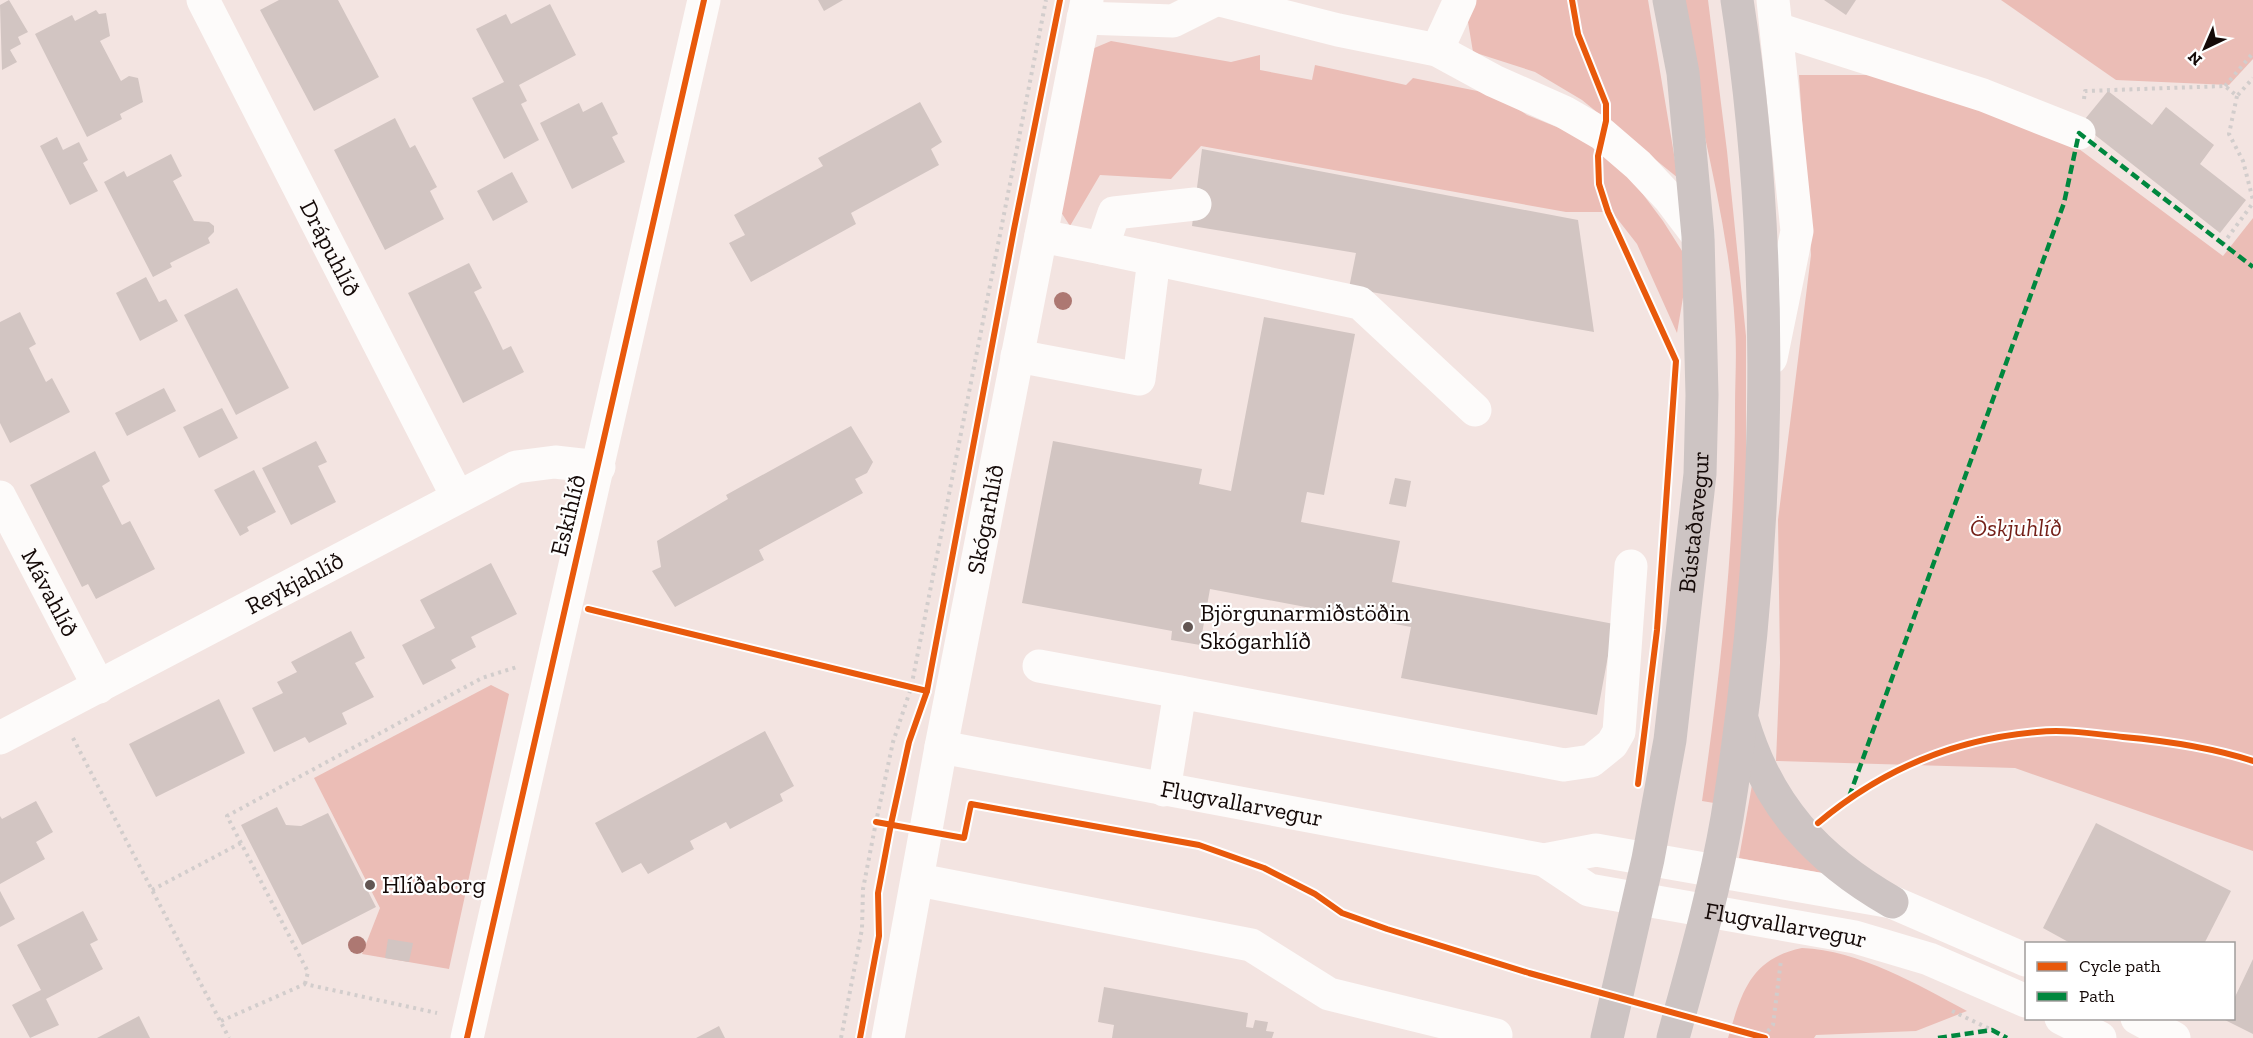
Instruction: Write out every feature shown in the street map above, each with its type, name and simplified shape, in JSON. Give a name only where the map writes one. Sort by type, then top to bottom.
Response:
[{"type":"main road","name":"Bústaðavegur","points":[[1607,1038],[1648,859],[1670,740],[1700,474],[1702,361],[1698,236],[1683,73],[1669,0]]},
{"type":"main road","points":[[1673,1038],[1707,911],[1727,819],[1752,610],[1762,401],[1759,199],[1752,98],[1737,0]]},
{"type":"main road","points":[[1741,714],[1751,748],[1765,779],[1804,836],[1860,884],[1892,902]]},
{"type":"street","name":"Drápuhlíð","points":[[204,0],[457,496]]},
{"type":"street","name":"Eskihlíð","points":[[457,1026],[599,467],[704,0]]},
{"type":"street","points":[[1085,9],[1173,21],[1215,0]]},
{"type":"street","points":[[1220,0],[1338,30],[1437,50],[1494,81],[1564,112],[1602,135],[1638,165],[1670,199],[1698,236]]},
{"type":"street","points":[[1437,50],[1460,0]]},
{"type":"street","name":"Skógarhlíð","points":[[888,1038],[919,880],[941,747],[1085,9]]},
{"type":"street","points":[[1762,401],[1797,231],[1775,14],[2079,133]]},
{"type":"street","points":[[1102,248],[1114,213],[1195,204]]},
{"type":"street","points":[[1041,236],[1360,303],[1475,410]]},
{"type":"street","points":[[1017,356],[1138,379],[1154,259]]},
{"type":"street","name":"Reykjahlíð","points":[[0,738],[516,466],[555,462],[599,467]]},
{"type":"street","name":"Mávahlíð","points":[[0,497],[99,687]]},
{"type":"street","points":[[1039,666],[1564,765],[1577,765],[1603,754],[1619,732],[1622,718],[1631,566]]},
{"type":"street","points":[[1164,790],[1180,692]]},
{"type":"street","name":"Flugvallarvegur","points":[[941,747],[1544,860],[1596,850],[1892,902],[2025,960]]},
{"type":"street","name":"Flugvallarvegur","points":[[1544,860],[1589,890],[1855,937],[1929,958],[2025,1001]]},
{"type":"street","points":[[919,880],[1251,945],[1329,994],[1496,1035]]},
{"type":"street","points":[[2065,1020],[2100,1038]]},
{"type":"street","points":[[2141,1020],[2174,1038]]},
{"type":"path","points":[[841,1038],[862,929],[863,889],[876,822],[893,742],[911,688],[1046,0]]},
{"type":"path","points":[[2225,86],[2253,53]]},
{"type":"path","points":[[2223,244],[2253,201],[2243,161],[2229,134],[2237,96],[2253,78]]},
{"type":"path","points":[[2079,133],[2085,91],[2225,86],[2237,96]]},
{"type":"path","points":[[305,984],[308,972],[227,816],[482,678],[526,664]]},
{"type":"path","points":[[57,709],[229,1038]]},
{"type":"path","points":[[152,890],[241,843]]},
{"type":"path","points":[[1763,1036],[1773,1025],[1781,962]]},
{"type":"path","points":[[221,1021],[305,984],[457,1026]]},
{"type":"green space","points":[[1469,0],[1648,0],[1678,178],[1582,100],[1535,72],[1473,52],[1465,4]]},
{"type":"green space","points":[[1677,0],[1708,0],[1727,151],[1746,336],[1746,493],[1737,632],[1714,803],[1702,801],[1721,654],[1730,556],[1736,336],[1732,285],[1719,203]]},
{"type":"green space","points":[[2001,0],[2253,0],[2253,59],[2229,85],[2116,80]]},
{"type":"green space","points":[[1111,41],[1231,62],[1260,55],[1260,70],[1312,80],[1315,65],[1406,85],[1413,78],[1497,95],[1527,115],[1584,138],[1624,169],[1663,221],[1689,262],[1677,333],[1637,244],[1612,212],[1566,212],[1201,146],[1171,179],[1100,175],[1070,226],[1048,192],[1092,49]]},
{"type":"green space","name":"Öskjuhlíð","points":[[1799,75],[1883,75],[2075,146],[2223,256],[2253,218],[2253,851],[2015,768],[1776,761],[1780,663],[1778,520],[1811,255]]},
{"type":"green space","name":"Hlíðaborg","points":[[491,685],[509,694],[449,969],[362,954],[380,908],[314,778]]},
{"type":"green space","points":[[1752,785],[1833,875],[1739,858]]},
{"type":"green space","points":[[1802,948],[1845,955],[1888,970],[1967,1011],[1916,1031],[1816,1035],[1814,1038],[1728,1038],[1744,992],[1759,969],[1784,953]]},
{"type":"building","points":[[9,0],[28,32],[18,37],[21,44],[10,50],[17,62],[2,70],[0,5]]},
{"type":"building","points":[[279,0],[338,0],[379,77],[314,111],[260,10]]},
{"type":"building","points":[[818,0],[843,0],[824,11]]},
{"type":"building","points":[[1824,0],[1856,0],[1846,15]]},
{"type":"building","points":[[550,4],[576,55],[519,85],[527,101],[521,104],[539,140],[504,159],[472,98],[504,82],[476,29],[506,14],[511,24]]},
{"type":"building","points":[[96,10],[99,14],[106,13],[110,36],[100,41],[121,81],[129,76],[138,78],[143,102],[120,114],[122,119],[87,137],[35,34],[72,15],[75,21]]},
{"type":"building","points":[[2108,91],[2152,125],[2166,107],[2214,145],[2200,164],[2246,200],[2220,233],[2081,124]]},
{"type":"building","points":[[602,102],[618,134],[612,137],[625,162],[572,189],[540,123],[579,103],[583,112]]},
{"type":"building","points":[[920,102],[942,142],[931,149],[939,165],[851,213],[856,224],[751,282],[729,243],[745,235],[734,215],[823,166],[818,158]]},
{"type":"building","points":[[395,118],[410,148],[415,145],[437,187],[430,191],[444,219],[385,250],[334,150]]},
{"type":"building","points":[[57,137],[63,150],[79,142],[88,160],[83,163],[98,191],[70,205],[40,146]]},
{"type":"building","points":[[1202,149],[1578,220],[1594,332],[1349,288],[1356,253],[1192,226]]},
{"type":"building","points":[[171,154],[182,176],[173,181],[194,221],[209,222],[214,226],[214,232],[208,238],[210,243],[170,263],[172,267],[153,277],[104,182],[124,171],[127,177]]},
{"type":"building","points":[[512,172],[528,202],[493,221],[477,191]]},
{"type":"building","points":[[469,263],[482,288],[474,292],[503,350],[511,346],[524,372],[463,403],[408,293]]},
{"type":"building","points":[[146,277],[159,302],[166,299],[178,321],[140,341],[116,293]]},
{"type":"building","points":[[237,288],[289,388],[236,415],[184,315]]},
{"type":"building","points":[[20,312],[36,344],[29,348],[46,382],[52,378],[70,412],[10,443],[0,423],[0,322]]},
{"type":"building","points":[[1264,317],[1355,334],[1324,495],[1307,492],[1301,522],[1400,541],[1392,582],[1614,624],[1597,715],[1401,678],[1411,627],[1210,589],[1200,645],[1171,640],[1172,631],[1022,603],[1053,441],[1202,469],[1199,484],[1231,491]]},
{"type":"building","points":[[164,388],[176,411],[127,436],[115,413]]},
{"type":"building","points":[[222,408],[238,438],[199,458],[183,427]]},
{"type":"building","points":[[851,426],[873,462],[867,473],[855,479],[863,493],[759,550],[764,560],[675,607],[652,571],[661,567],[657,541],[728,499],[726,495]]},
{"type":"building","points":[[316,441],[327,462],[318,466],[336,502],[291,525],[262,468]]},
{"type":"building","points":[[95,451],[110,481],[102,486],[122,525],[130,521],[155,569],[96,599],[88,584],[82,587],[30,485]]},
{"type":"building","points":[[254,470],[276,512],[247,527],[249,531],[240,536],[214,490]]},
{"type":"building","points":[[1395,478],[1411,481],[1406,507],[1389,504]]},
{"type":"building","points":[[491,563],[517,614],[471,637],[476,647],[451,660],[456,668],[423,685],[402,645],[435,628],[420,600]]},
{"type":"building","points":[[351,631],[365,658],[355,663],[374,697],[342,713],[347,724],[309,743],[305,737],[274,752],[252,708],[283,693],[277,682],[297,672],[291,662]]},
{"type":"building","points":[[219,699],[245,753],[156,797],[129,744]]},
{"type":"building","points":[[765,731],[794,786],[780,794],[783,801],[730,829],[726,822],[690,841],[694,849],[648,874],[641,863],[622,873],[595,823]]},
{"type":"building","points":[[36,801],[53,832],[36,842],[45,859],[0,884],[0,816],[2,819]]},
{"type":"building","points":[[277,807],[286,825],[301,826],[328,813],[376,907],[302,945],[241,825]]},
{"type":"building","points":[[2096,823],[2231,891],[2205,942],[2068,942],[2043,928]]},
{"type":"building","points":[[0,891],[15,919],[0,927]]},
{"type":"building","points":[[83,911],[98,940],[90,944],[103,969],[46,999],[59,1025],[30,1038],[12,1005],[41,990],[17,945]]},
{"type":"building","points":[[388,939],[413,943],[409,962],[385,958]]},
{"type":"building","points":[[2253,959],[2253,1034],[2225,1020],[2235,1020],[2235,997]]},
{"type":"building","points":[[1104,987],[1248,1013],[1246,1027],[1253,1028],[1255,1020],[1268,1022],[1266,1031],[1274,1032],[1272,1038],[1112,1038],[1114,1025],[1098,1022]]},
{"type":"building","points":[[139,1016],[150,1038],[97,1038]]},
{"type":"building","points":[[719,1026],[725,1038],[696,1038]]},
{"type":"marked path","points":[[1849,797],[2064,203],[2079,133],[2253,267]]},
{"type":"marked path","points":[[1938,1038],[1992,1030],[2007,1038]]},
{"type":"cycle path","points":[[467,1038],[704,0]]},
{"type":"cycle path","points":[[860,1038],[879,936],[878,893],[891,824],[909,742],[927,691],[1014,229],[1060,0]]},
{"type":"cycle path","points":[[1572,0],[1578,34],[1606,104],[1606,121],[1598,156],[1599,184],[1608,212],[1676,361],[1657,630],[1638,784]]},
{"type":"cycle path","points":[[588,609],[927,691]]},
{"type":"cycle path","points":[[1818,823],[1867,787],[1920,760],[1948,750],[2007,736],[2048,731],[2091,733],[2189,745],[2253,761]]},
{"type":"cycle path","points":[[876,822],[964,838],[971,804],[1199,845],[1264,868],[1315,894],[1342,913],[1387,929],[1529,973],[1765,1038]]},
{"type":"place","name":"Björgunarmiðstöðin Skógarhlíð","points":[[1188,627]]},
{"type":"place","name":"Hlíðaborg","points":[[370,885]]}]
